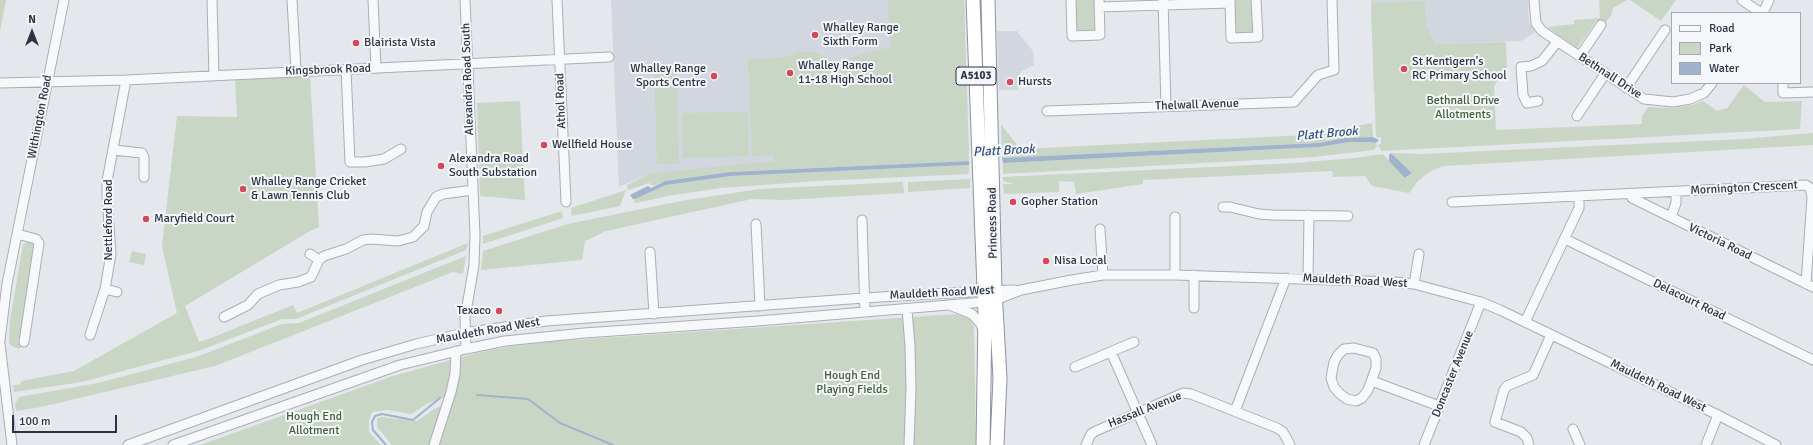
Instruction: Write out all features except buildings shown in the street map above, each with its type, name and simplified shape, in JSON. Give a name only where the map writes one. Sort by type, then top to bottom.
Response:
[{"type":"highway","name":"Princess Road","points":[[973,0],[985,152],[990,296],[1000,378],[997,445]]},
{"type":"highway","name":"Princess Road","points":[[985,152],[988,0]]},
{"type":"highway","name":"Princess Road","points":[[982,445],[984,331],[990,296]]},
{"type":"street","name":"Withington Road","points":[[0,340],[7,284],[64,0]]},
{"type":"street","points":[[212,0],[214,76]]},
{"type":"street","points":[[292,0],[296,71]]},
{"type":"street","points":[[373,0],[376,68]]},
{"type":"street","name":"Alexandra Road South","points":[[465,0],[475,235],[474,265],[464,333],[466,348]]},
{"type":"street","name":"Athol Road","points":[[557,0],[566,202]]},
{"type":"street","points":[[1071,0],[1072,36],[1100,35],[1099,4],[1230,1],[1231,38],[1258,37],[1256,0]]},
{"type":"street","name":"Thelwall Avenue","points":[[1047,111],[1294,102],[1318,75],[1334,70],[1332,0]]},
{"type":"street","name":"Bethnall Drive","points":[[1534,0],[1536,23],[1542,31],[1644,99],[1673,102],[1690,99],[1704,93],[1711,84]]},
{"type":"street","points":[[1742,0],[1760,12]]},
{"type":"street","points":[[1763,12],[1769,0]]},
{"type":"street","points":[[1163,3],[1166,106]]},
{"type":"street","points":[[1580,56],[1601,25]]},
{"type":"street","points":[[1626,88],[1665,30]]},
{"type":"street","points":[[1538,101],[1527,103],[1523,95],[1521,67],[1531,66],[1542,61],[1558,41]]},
{"type":"street","name":"Kingsbrook Road","points":[[0,83],[126,80],[610,57]]},
{"type":"street","points":[[346,69],[350,162],[365,162],[384,158],[401,149]]},
{"type":"street","points":[[1577,116],[1605,74]]},
{"type":"street","name":"Nettleford Road","points":[[90,335],[105,289],[111,254],[107,190],[126,80]]},
{"type":"street","points":[[1783,84],[1783,93],[1813,92]]},
{"type":"street","points":[[113,150],[142,154],[144,157],[144,177]]},
{"type":"street","name":"Mornington Crescent","points":[[1452,202],[1806,185],[1810,188],[1812,197],[1807,280],[1809,286]]},
{"type":"street","points":[[224,317],[248,305],[258,294],[279,285],[298,282],[311,277],[316,270],[319,260],[324,256],[346,249],[363,240],[371,239],[398,241],[413,237],[424,226],[427,212],[436,197],[449,192],[473,190]]},
{"type":"street","name":"Mornington Crescent","points":[[1671,217],[1676,203],[1676,191]]},
{"type":"street","name":"Victoria Road","points":[[1632,194],[1632,198],[1809,286]]},
{"type":"street","points":[[1525,322],[1579,208],[1580,196]]},
{"type":"street","points":[[1228,204],[1259,214],[1348,216]]},
{"type":"street","points":[[1308,279],[1310,215]]},
{"type":"street","points":[[1175,217],[1175,275]]},
{"type":"street","points":[[862,220],[865,312]]},
{"type":"street","points":[[756,224],[760,306]]},
{"type":"street","points":[[1100,229],[1103,275]]},
{"type":"street","points":[[17,234],[36,239],[39,243],[24,342]]},
{"type":"street","name":"Delacourt Road","points":[[1565,239],[1813,360]]},
{"type":"street","points":[[650,252],[654,314]]},
{"type":"street","points":[[310,254],[319,260]]},
{"type":"street","points":[[1414,284],[1419,254]]},
{"type":"street","name":"Mauldeth Road West","points":[[173,445],[400,365],[466,348],[505,341],[584,333],[948,305],[1103,275],[1194,275],[1374,280],[1414,284],[1481,302],[1718,415],[1776,445]]},
{"type":"street","points":[[1194,275],[1194,308]]},
{"type":"street","points":[[1235,411],[1286,278]]},
{"type":"street","points":[[105,289],[117,292]]},
{"type":"street","name":"Mauldeth Road West","points":[[128,445],[362,360],[416,344],[464,333],[546,321],[864,298],[990,296]]},
{"type":"street","name":"Doncaster Avenue","points":[[1424,445],[1481,302]]},
{"type":"street","name":"Mauldeth Road West","points":[[948,305],[972,314],[980,323],[984,331]]},
{"type":"street","points":[[907,310],[911,381],[909,445]]},
{"type":"street","points":[[1529,445],[1527,438],[1521,432],[1492,421],[1507,386],[1533,375],[1551,335]]},
{"type":"street","points":[[1075,367],[1134,342]]},
{"type":"street","points":[[0,344],[12,445]]},
{"type":"street","points":[[1354,348],[1373,353],[1376,359],[1376,368],[1372,380],[1362,398],[1356,401],[1347,399],[1340,394],[1334,387],[1331,378],[1332,369],[1338,355],[1344,350],[1354,348]]},
{"type":"street","points":[[434,445],[447,409],[451,392],[455,374],[456,351]]},
{"type":"street","points":[[1111,352],[1152,445]]},
{"type":"street","points":[[1372,380],[1440,406]]},
{"type":"street","name":"Hassall Avenue","points":[[1086,445],[1091,434],[1096,431],[1137,411],[1183,393],[1191,394],[1277,428],[1283,432],[1290,445]]},
{"type":"street","points":[[1706,445],[1718,415]]},
{"type":"street","points":[[1573,428],[1580,445]]},
{"type":"shaded area","name":"Whalley Range 11-18 High School","points":[[611,0],[964,0],[969,151],[651,173],[619,187]]},
{"type":"shaded area","name":"St Kentigern's RC Primary School","points":[[1371,0],[1528,0],[1529,22],[1535,32],[1521,41],[1435,44],[1374,94]]},
{"type":"shaded area","points":[[997,31],[1018,31],[1033,51],[1034,65],[1020,72],[1018,90],[999,90]]},
{"type":"green space","points":[[0,0],[6,0],[0,32]]},
{"type":"green space","points":[[888,0],[964,0],[969,161],[730,172],[665,181],[652,186],[649,183],[628,190],[627,185],[651,173],[774,161],[773,155],[752,156],[748,59],[787,57],[797,52],[815,52],[834,62],[881,49],[890,48]]},
{"type":"green space","points":[[1076,0],[1094,0],[1095,30],[1077,30]]},
{"type":"green space","points":[[1233,0],[1254,0],[1255,29],[1250,34],[1240,34],[1234,30]]},
{"type":"green space","points":[[1599,0],[1627,0],[1613,8],[1611,16],[1604,24],[1597,20],[1577,48],[1547,27],[1574,24],[1574,20],[1600,18]]},
{"type":"green space","points":[[1630,0],[1676,0],[1661,21]]},
{"type":"green space","name":"Bethnall Drive Allotments","points":[[1425,1],[1426,24],[1435,44],[1506,42],[1507,70],[1502,71],[1494,87],[1496,130],[1642,124],[1642,116],[1648,107],[1674,108],[1692,105],[1703,101],[1717,111],[1727,108],[1744,85],[1765,102],[1802,101],[1800,129],[1381,151],[1378,145],[1381,144],[1381,137],[1376,137],[1371,3]]},
{"type":"green space","points":[[676,66],[679,164],[657,164],[654,67]]},
{"type":"green space","name":"Whalley Range Cricket & Lawn Tennis Club","points":[[310,76],[319,227],[185,306],[199,342],[293,305],[297,313],[468,243],[466,250],[296,319],[282,319],[201,350],[82,382],[14,392],[13,385],[20,385],[21,381],[74,371],[177,313],[162,246],[177,116],[237,117],[235,80]]},
{"type":"green space","points":[[520,101],[525,200],[480,196],[477,103]]},
{"type":"green space","points":[[748,112],[749,156],[683,158],[682,113]]},
{"type":"green space","points":[[1372,123],[1373,137],[1345,138],[1319,143],[1002,158],[1001,124],[1020,149],[1308,135]]},
{"type":"green space","points":[[1813,133],[1813,145],[1444,166],[1431,171],[1418,181],[1409,193],[1372,186],[1365,176],[1333,177],[1332,171],[1143,180],[1143,184],[1076,194],[1074,182],[1059,181],[1059,192],[1004,194],[1003,184],[1014,184],[1003,181],[1003,177],[1294,163],[1383,154],[1406,178],[1412,173],[1391,153],[1422,154],[1743,139]]},
{"type":"green space","points":[[1350,142],[1370,142],[1376,143],[1377,146],[1374,150],[1313,157],[1003,174],[1003,163],[1319,147]]},
{"type":"green space","points":[[969,165],[969,174],[818,181],[721,188],[667,196],[637,203],[634,202],[635,199],[666,185],[731,176]]},
{"type":"green space","points":[[970,179],[970,188],[908,192],[908,182]]},
{"type":"green space","points":[[903,182],[904,193],[784,200],[752,199],[606,231],[585,241],[582,260],[481,270],[483,251],[568,224],[681,201],[759,189]]},
{"type":"green space","points":[[626,190],[620,206],[572,216],[571,208]]},
{"type":"green space","points":[[562,211],[563,218],[483,244],[483,236]]},
{"type":"green space","points":[[30,241],[35,245],[23,335],[18,341],[21,347],[19,349],[10,345],[10,321],[23,244]]},
{"type":"green space","points":[[132,251],[146,254],[144,265],[129,262]]},
{"type":"green space","points":[[466,256],[463,274],[453,272],[215,366],[41,407],[16,411],[15,404],[19,397],[98,383],[196,357],[282,324],[299,323]]},
{"type":"green space","name":"Hough End Playing Fields","points":[[957,314],[969,318],[974,327],[976,445],[431,445],[443,406],[444,397],[426,404],[412,414],[387,410],[372,412],[369,421],[369,432],[381,445],[200,445],[393,376],[476,353],[512,346],[557,341]]},
{"type":"green space","points":[[442,406],[429,445],[392,445],[377,427],[377,419],[382,417],[417,421],[434,409]]},
{"type":"water","points":[[1373,137],[1379,140],[1376,143],[1350,142],[1319,147],[1003,163],[1002,158],[1319,143],[1345,138]]},
{"type":"water","points":[[1391,153],[1412,173],[1405,178],[1389,161],[1389,155]]},
{"type":"water","points":[[969,161],[969,165],[731,176],[666,185],[635,199],[633,199],[630,195],[648,186],[651,188],[665,181],[730,172]]},
{"type":"waterway","points":[[477,395],[528,399],[560,423],[613,445]]},
{"type":"waterway","points":[[386,445],[373,430],[372,422],[375,416],[382,414],[413,420],[440,398]]},
{"type":"place","name":"Whalley Range Sixth Form","points":[[815,35]]},
{"type":"place","name":"Blairista Vista","points":[[356,43]]},
{"type":"place","name":"St Kentigern's RC Primary School","points":[[1404,69]]},
{"type":"place","name":"Whalley Range 11-18 High School","points":[[790,73]]},
{"type":"place","name":"Whalley Range Sports Centre","points":[[714,76]]},
{"type":"place","name":"Hursts","points":[[1010,82]]},
{"type":"place","name":"Wellfield House","points":[[544,145]]},
{"type":"place","name":"Alexandra Road South Substation","points":[[441,166]]},
{"type":"place","name":"Whalley Range Cricket & Lawn Tennis Club","points":[[243,189]]},
{"type":"place","name":"Gopher Station","points":[[1013,202]]},
{"type":"place","name":"Maryfield Court","points":[[146,219]]},
{"type":"place","name":"Nisa Local","points":[[1046,261]]},
{"type":"place","name":"Texaco","points":[[499,311]]},
{"type":"water label","name":"Platt Brook","points":[[1327,134]]},
{"type":"water label","name":"Platt Brook","points":[[1004,151]]},
{"type":"park label","name":"Hough End Allotment","points":[[314,424]]}]
